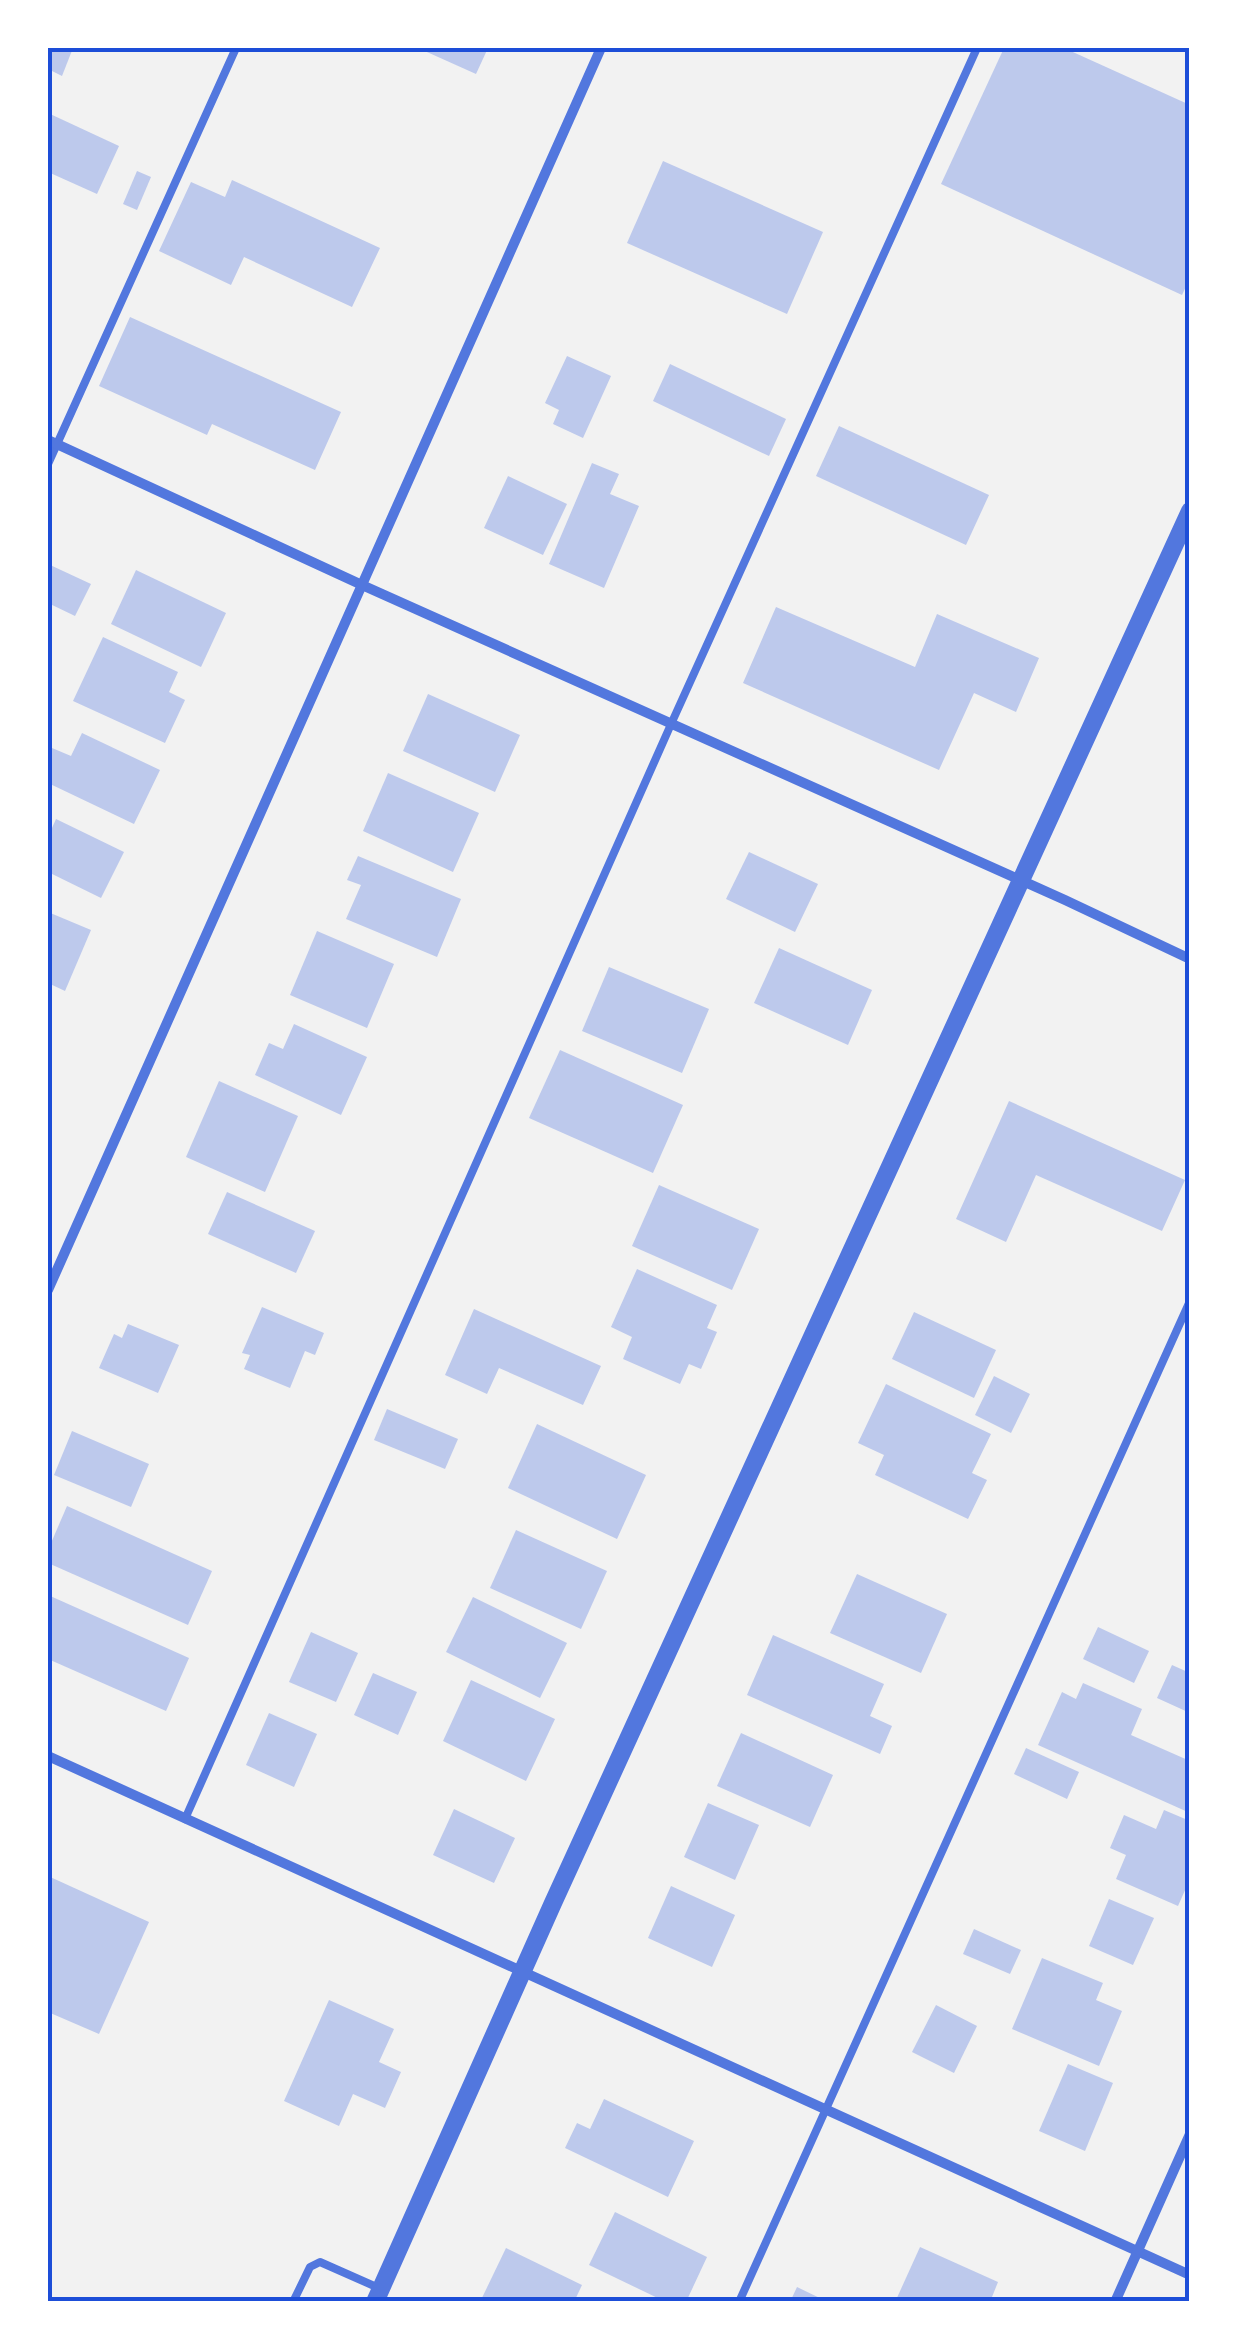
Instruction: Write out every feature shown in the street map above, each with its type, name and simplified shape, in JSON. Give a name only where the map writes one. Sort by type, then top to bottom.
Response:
[{"type":"street","points":[[48,1290],[601,48]]},
{"type":"street","points":[[52,442],[1190,959]]},
{"type":"street","points":[[378,2295],[1022,881],[1183,544],[1190,511]]},
{"type":"street","points":[[48,1756],[1190,2274]]},
{"type":"street","points":[[1115,2302],[1190,2134]]},
{"type":"lane","points":[[48,464],[52,442],[236,48]]},
{"type":"lane","points":[[185,1819],[672,722],[977,48]]},
{"type":"lane","points":[[740,2302],[1190,1302]]},
{"type":"lane","points":[[293,2302],[310,2267],[320,2262],[378,2295]]},
{"type":"building","points":[[48,48],[73,48],[62,76],[48,69]]},
{"type":"building","points":[[418,48],[488,48],[476,74]]},
{"type":"building","points":[[1004,48],[1064,48],[1190,105],[1190,278],[1182,295],[941,184]]},
{"type":"building","points":[[48,113],[119,146],[97,194],[48,172]]},
{"type":"building","points":[[663,161],[823,232],[787,314],[627,243]]},
{"type":"building","points":[[137,171],[151,177],[137,210],[123,204]]},
{"type":"building","points":[[232,180],[380,248],[352,307],[244,257],[231,285],[159,251],[191,182],[225,197]]},
{"type":"building","points":[[130,317],[341,412],[315,470],[212,424],[207,435],[99,386]]},
{"type":"building","points":[[567,356],[611,376],[583,438],[553,424],[559,410],[545,403]]},
{"type":"building","points":[[670,364],[786,419],[769,456],[653,401]]},
{"type":"building","points":[[839,426],[989,495],[966,545],[816,476]]},
{"type":"building","points":[[592,463],[619,474],[610,494],[639,506],[604,588],[549,564]]},
{"type":"building","points":[[508,476],[567,504],[543,555],[484,528]]},
{"type":"building","points":[[48,564],[91,584],[75,616],[48,603]]},
{"type":"building","points":[[136,570],[226,613],[201,667],[111,624]]},
{"type":"building","points":[[776,607],[915,667],[937,614],[1039,658],[1016,712],[974,693],[939,770],[743,683]]},
{"type":"building","points":[[103,637],[178,672],[169,692],[185,700],[165,743],[73,701]]},
{"type":"building","points":[[428,694],[520,735],[495,792],[403,751]]},
{"type":"building","points":[[82,733],[160,770],[134,824],[48,783],[52,748],[71,756]]},
{"type":"building","points":[[388,773],[479,813],[453,872],[363,831]]},
{"type":"building","points":[[56,819],[124,852],[101,898],[48,872],[48,837]]},
{"type":"building","points":[[749,852],[818,884],[795,932],[726,899]]},
{"type":"building","points":[[358,856],[461,899],[437,957],[346,919],[361,885],[347,880]]},
{"type":"building","points":[[48,912],[91,930],[65,991],[48,983]]},
{"type":"building","points":[[317,931],[394,964],[367,1028],[290,995]]},
{"type":"building","points":[[779,948],[872,990],[848,1045],[754,1003]]},
{"type":"building","points":[[609,967],[709,1009],[682,1073],[582,1031]]},
{"type":"building","points":[[294,1024],[367,1057],[341,1115],[255,1075],[269,1043],[283,1049]]},
{"type":"building","points":[[560,1050],[683,1105],[653,1173],[529,1118]]},
{"type":"building","points":[[219,1081],[298,1116],[265,1192],[186,1157]]},
{"type":"building","points":[[1009,1101],[1185,1180],[1162,1231],[1036,1175],[1006,1242],[956,1219]]},
{"type":"building","points":[[659,1185],[759,1229],[732,1290],[632,1246]]},
{"type":"building","points":[[227,1192],[315,1231],[296,1273],[208,1234]]},
{"type":"building","points":[[637,1269],[717,1305],[707,1328],[717,1332],[701,1369],[689,1364],[680,1384],[623,1359],[632,1337],[611,1327]]},
{"type":"building","points":[[262,1307],[324,1333],[315,1355],[305,1351],[290,1388],[244,1369],[250,1355],[242,1353]]},
{"type":"building","points":[[474,1309],[601,1366],[583,1405],[499,1368],[487,1394],[445,1375]]},
{"type":"building","points":[[914,1312],[996,1350],[974,1398],[892,1359]]},
{"type":"building","points":[[128,1324],[179,1345],[158,1393],[99,1368],[114,1334],[122,1338]]},
{"type":"building","points":[[994,1376],[1030,1394],[1011,1433],[975,1415]]},
{"type":"building","points":[[886,1384],[991,1434],[972,1473],[987,1480],[968,1519],[875,1475],[884,1455],[858,1443]]},
{"type":"building","points":[[387,1409],[458,1439],[445,1469],[374,1440]]},
{"type":"building","points":[[537,1424],[646,1475],[617,1539],[508,1488]]},
{"type":"building","points":[[72,1431],[149,1464],[131,1507],[54,1475]]},
{"type":"building","points":[[67,1506],[212,1571],[188,1625],[48,1563],[48,1550]]},
{"type":"building","points":[[516,1530],[607,1571],[581,1629],[490,1588]]},
{"type":"building","points":[[857,1574],[947,1614],[921,1673],[830,1633]]},
{"type":"building","points":[[48,1595],[189,1658],[166,1711],[48,1659]]},
{"type":"building","points":[[473,1597],[567,1643],[540,1698],[446,1652]]},
{"type":"building","points":[[1098,1627],[1149,1651],[1134,1683],[1083,1659]]},
{"type":"building","points":[[311,1632],[358,1653],[336,1702],[289,1682]]},
{"type":"building","points":[[773,1635],[884,1684],[870,1716],[892,1726],[880,1754],[747,1695]]},
{"type":"building","points":[[1172,1665],[1190,1673],[1190,1713],[1157,1698]]},
{"type":"building","points":[[373,1673],[417,1692],[398,1735],[354,1715]]},
{"type":"building","points":[[471,1680],[555,1719],[526,1781],[443,1741]]},
{"type":"building","points":[[1083,1683],[1142,1709],[1131,1735],[1190,1761],[1190,1813],[1038,1745],[1062,1692],[1076,1699]]},
{"type":"building","points":[[269,1713],[317,1734],[294,1787],[246,1765]]},
{"type":"building","points":[[741,1733],[833,1775],[810,1827],[717,1786]]},
{"type":"building","points":[[1026,1748],[1079,1772],[1067,1799],[1014,1774]]},
{"type":"building","points":[[708,1803],[759,1825],[735,1880],[684,1857]]},
{"type":"building","points":[[454,1809],[515,1838],[494,1883],[433,1855]]},
{"type":"building","points":[[1164,1810],[1190,1821],[1190,1879],[1178,1906],[1116,1879],[1126,1855],[1110,1848],[1124,1815],[1156,1829]]},
{"type":"building","points":[[48,1876],[149,1922],[99,2034],[48,2012]]},
{"type":"building","points":[[671,1886],[735,1915],[712,1967],[648,1938]]},
{"type":"building","points":[[1109,1899],[1154,1918],[1133,1965],[1089,1946]]},
{"type":"building","points":[[974,1929],[1021,1950],[1010,1974],[963,1954]]},
{"type":"building","points":[[1042,1958],[1103,1983],[1096,2000],[1122,2011],[1099,2066],[1012,2029]]},
{"type":"building","points":[[329,2000],[394,2029],[379,2062],[401,2072],[385,2108],[353,2094],[339,2126],[284,2101]]},
{"type":"building","points":[[936,2005],[977,2026],[954,2073],[912,2052]]},
{"type":"building","points":[[1068,2064],[1113,2083],[1085,2151],[1039,2131]]},
{"type":"building","points":[[604,2099],[694,2141],[668,2197],[565,2148],[577,2123],[590,2129]]},
{"type":"building","points":[[615,2212],[707,2257],[686,2302],[666,2302],[589,2265]]},
{"type":"building","points":[[920,2247],[998,2282],[990,2302],[896,2300]]},
{"type":"building","points":[[506,2248],[582,2285],[574,2302],[480,2302]]},
{"type":"building","points":[[797,2287],[828,2302],[790,2302]]}]
